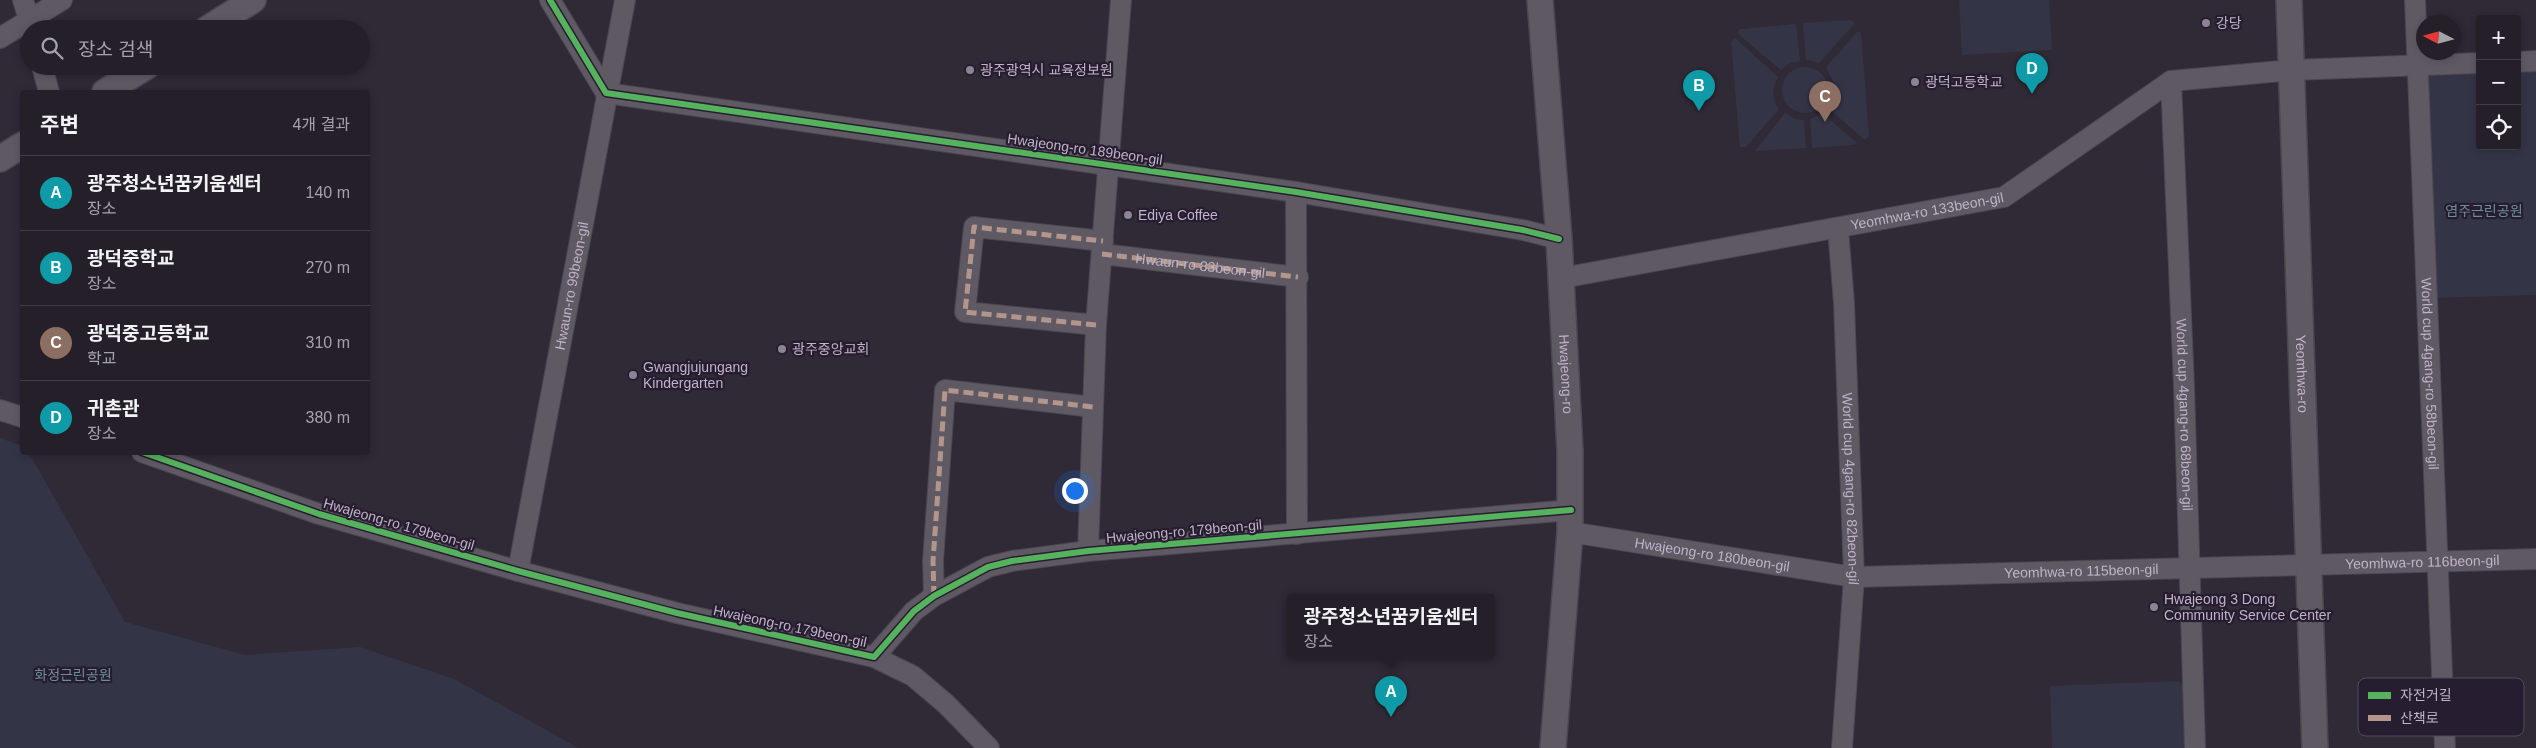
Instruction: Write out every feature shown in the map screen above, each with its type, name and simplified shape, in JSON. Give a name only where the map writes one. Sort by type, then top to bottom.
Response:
[{"type":"street","points":[[23,0],[29,20]]},
{"type":"street","points":[[37,20],[62,0]]},
{"type":"street","points":[[221,20],[253,0]]},
{"type":"street","points":[[550,0],[606,92]]},
{"type":"street","name":"Hwaun-ro 99beon-gil","points":[[518,571],[606,92],[625,0]]},
{"type":"street","points":[[1088,551],[1096,325],[1121,0]]},
{"type":"street","name":"Hwajeong-ro","points":[[1540,0],[1562,278],[1571,521],[1553,748]]},
{"type":"street","name":"Yeomhwa-ro","points":[[2289,0],[2315,748]]},
{"type":"street","name":"World cup 4gang-ro 58beon-gil","points":[[2415,0],[2442,678]]},
{"type":"street","points":[[0,38],[20,30]]},
{"type":"street","points":[[2521,62],[2536,61]]},
{"type":"street","name":"Yeomhwa-ro 133beon-gil","points":[[1562,278],[1838,230],[2004,198],[2171,81],[2292,70],[2476,63]]},
{"type":"street","points":[[44,75],[48,90]]},
{"type":"street","points":[[108,90],[132,75]]},
{"type":"street","name":"World cup 4gang-ro 68beon-gil","points":[[2171,81],[2195,748]]},
{"type":"street","name":"Hwajeong-ro 189beon-gil","points":[[606,92],[1296,192],[1523,230],[1559,239]]},
{"type":"street","points":[[0,159],[20,146]]},
{"type":"street","points":[[1296,192],[1298,277],[1297,534]]},
{"type":"street","name":"Hwaun-ro 83beon-gil","points":[[1096,325],[965,312],[974,227],[1298,277]]},
{"type":"street","name":"World cup 4gang-ro 82beon-gil","points":[[1838,230],[1844,303],[1854,577],[1842,748]]},
{"type":"street","points":[[934,596],[933,561],[945,390],[1092,408]]},
{"type":"street","points":[[0,410],[20,416]]},
{"type":"street","name":"Hwajeong-ro 179beon-gil","points":[[155,455],[319,514],[518,571],[686,616],[874,657],[914,610],[934,596],[988,567],[1012,561],[1088,551],[1297,534],[1571,521]]},
{"type":"street","name":"Hwajeong-ro 180beon-gil","points":[[1571,521],[1854,577]]},
{"type":"street","name":"Yeomhwa-ro 116beon-gil","points":[[2308,564],[2438,563],[2536,559]]},
{"type":"street","name":"Yeomhwa-ro 115beon-gil","points":[[1854,577],[2308,564]]},
{"type":"street","points":[[874,657],[913,676],[946,704],[982,745]]},
{"type":"green space","points":[[1959,0],[2049,0],[2052,50],[1962,55]]},
{"type":"green space","points":[[1851,20],[1855,23],[1819,63],[1806,60],[1803,23]]},
{"type":"green space","points":[[1796,24],[1800,61],[1790,63],[1781,70],[1737,33],[1740,29]]},
{"type":"green space","points":[[1857,32],[1861,32],[1869,136],[1865,140],[1829,109],[1835,85],[1826,67]]},
{"type":"green space","points":[[1735,38],[1778,77],[1773,93],[1779,109],[1746,147],[1740,147],[1731,42]]},
{"type":"green space","points":[[1800,67],[1810,67],[1824,77],[1828,90],[1824,103],[1818,109],[1810,113],[1800,113],[1786,103],[1782,95],[1782,85],[1792,71]]},
{"type":"green space","name":"염주근린공원","points":[[2536,69],[2536,295],[2434,298],[2429,72],[2476,70],[2476,150],[2521,150],[2521,70]]},
{"type":"green space","points":[[1785,113],[1795,119],[1804,120],[1806,148],[1755,151]]},
{"type":"green space","points":[[1823,114],[1857,143],[1854,145],[1812,148],[1810,119]]},
{"type":"green space","name":"화정근린공원","points":[[0,438],[20,445],[20,455],[30,455],[125,622],[245,655],[360,647],[454,679],[579,748],[0,748]]},
{"type":"green space","points":[[2178,681],[2187,688],[2189,748],[2052,748],[2050,686]]},
{"type":"marked path","points":[[1096,325],[965,312],[974,227],[1103,241]]},
{"type":"marked path","points":[[1102,254],[1298,277]]},
{"type":"marked path","points":[[934,596],[933,561],[945,390],[1093,407]]},
{"type":"cycle path","points":[[550,0],[606,93],[1296,192],[1523,230],[1559,239]]},
{"type":"cycle path","points":[[151,455],[319,514],[518,571],[677,613],[874,657],[914,611],[934,596],[988,567],[1012,561],[1088,551],[1571,510]]},
{"type":"place","name":"강당","points":[[2206,23]]},
{"type":"place","name":"광주광역시 교육정보원","points":[[970,70]]},
{"type":"place","name":"광덕고등학교","points":[[1915,82]]},
{"type":"place","name":"귀촌관","points":[[2032,94]]},
{"type":"place","name":"광덕중학교","points":[[1699,111]]},
{"type":"place","name":"광덕중고등학교","points":[[1825,122]]},
{"type":"place","name":"Ediya Coffee","points":[[1128,215]]},
{"type":"place","name":"광주중앙교회","points":[[782,349]]},
{"type":"place","name":"Gwangjujungang Kindergarten","points":[[633,375]]},
{"type":"place","name":"Hwajeong 3 Dong Community Service Center","points":[[2154,607]]},
{"type":"place","name":"광주청소년꿈키움센터","points":[[1391,717]]}]
